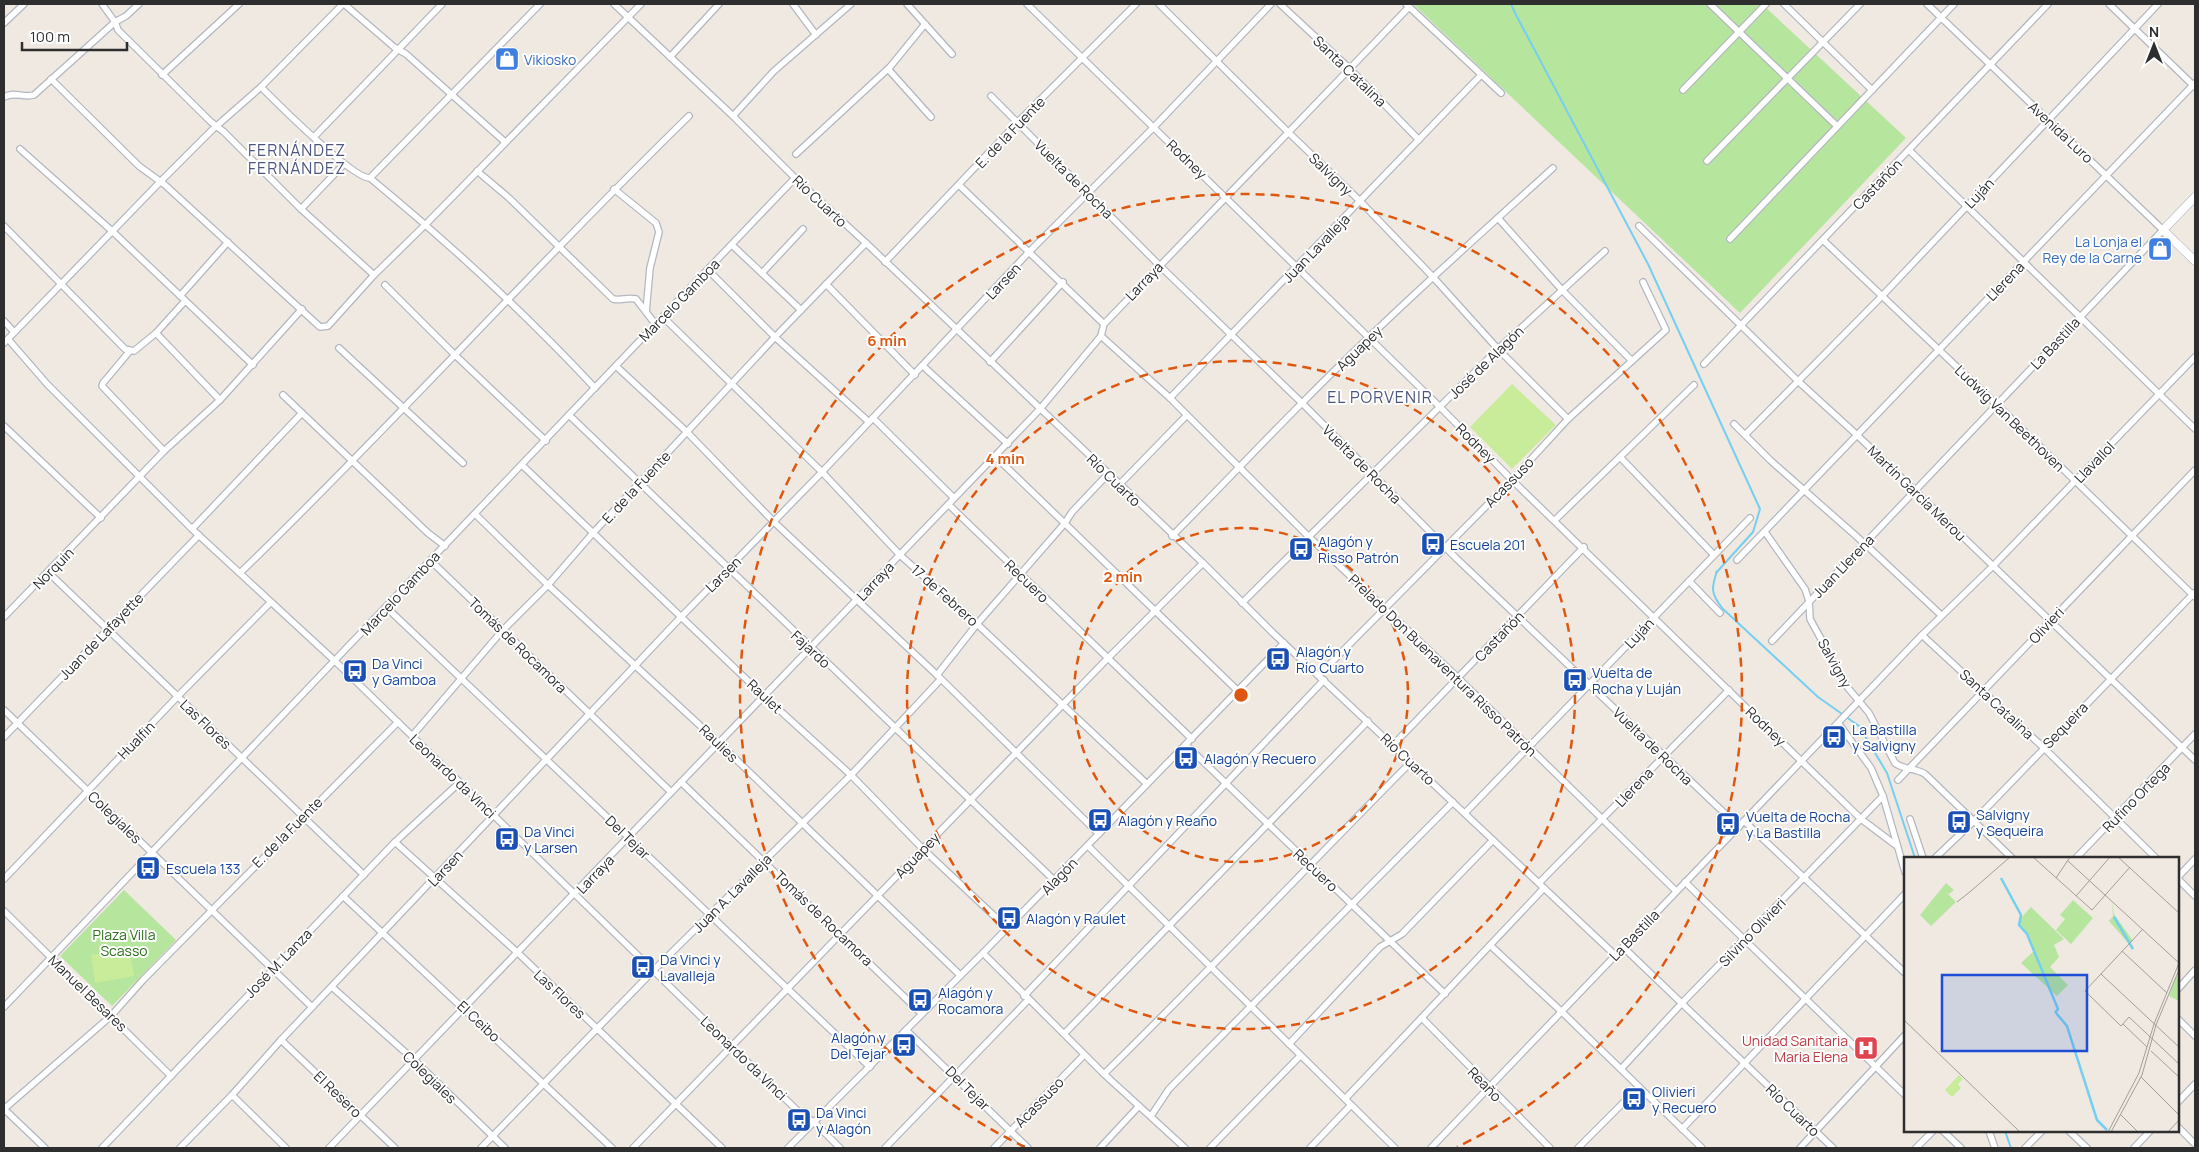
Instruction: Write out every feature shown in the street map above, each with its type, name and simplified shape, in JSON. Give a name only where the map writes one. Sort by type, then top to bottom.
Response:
[{"type":"street","points":[[4,23],[24,4]]},
{"type":"street","points":[[102,4],[115,22],[118,30],[162,75],[216,127],[224,132],[301,209],[374,275]]},
{"type":"street","points":[[4,97],[16,93],[27,97],[34,96],[115,22],[126,16],[139,4]]},
{"type":"street","points":[[162,75],[239,4]]},
{"type":"street","points":[[6,341],[160,182],[344,4],[406,54],[505,142]]},
{"type":"street","points":[[314,137],[442,4]]},
{"type":"street","points":[[370,178],[540,4]]},
{"type":"street","name":"Río Cuarto","points":[[614,4],[1172,536],[1203,563],[1284,643],[1615,955]]},
{"type":"street","points":[[51,79],[139,166],[228,242],[320,327],[328,326],[374,275],[641,4]]},
{"type":"street","points":[[670,57],[719,4]]},
{"type":"street","points":[[793,4],[816,35]]},
{"type":"street","points":[[733,116],[774,71],[851,4]]},
{"type":"street","points":[[907,4],[952,54]]},
{"type":"street","name":"Rodney","points":[[1027,4],[1861,819],[1897,846]]},
{"type":"street","name":"E. de la Fuente","points":[[885,262],[1018,122],[1136,4]]},
{"type":"street","name":"Salvigny","points":[[1159,4],[1288,133],[1360,201],[1433,276],[1498,349],[1568,419]]},
{"type":"street","name":"Larsen","points":[[180,1148],[232,1095],[281,1040],[436,878],[635,665],[958,330],[1029,252],[1154,127],[1271,4]]},
{"type":"street","name":"Santa Catalina","points":[[1280,4],[1349,68],[1419,140]]},
{"type":"street","points":[[1710,4],[1837,126]]},
{"type":"street","points":[[1683,90],[1766,4]]},
{"type":"street","points":[[1784,4],[1872,90]]},
{"type":"street","points":[[1707,161],[1860,4]]},
{"type":"street","name":"Avenida Luro","points":[[1927,4],[2195,262]]},
{"type":"street","points":[[1730,239],[1954,4]]},
{"type":"street","name":"Castañón","points":[[1704,364],[2048,4]]},
{"type":"street","points":[[2109,4],[2194,85]]},
{"type":"street","name":"Luján","points":[[1745,435],[1882,296],[2158,4]]},
{"type":"street","points":[[1408,6],[1501,93]]},
{"type":"street","name":"Larraya","points":[[329,1148],[1008,444],[1101,336],[1104,324],[1408,6]]},
{"type":"street","points":[[796,154],[888,69],[925,24]]},
{"type":"street","points":[[888,69],[931,117]]},
{"type":"street","name":"Juan Lavalleja","points":[[1170,398],[1482,75]]},
{"type":"street","name":"Llerena","points":[[1857,435],[2194,85]]},
{"type":"street","points":[[260,87],[344,164],[364,178],[370,178],[426,224],[560,351],[595,388]]},
{"type":"street","name":"Vuelta de Rocha","points":[[991,96],[1159,265],[1517,617],[1739,826]]},
{"type":"street","points":[[240,573],[353,461],[558,245],[688,116]]},
{"type":"street","points":[[20,149],[112,231],[253,365]]},
{"type":"street","points":[[1909,150],[2195,429]]},
{"type":"street","points":[[301,209],[344,164]]},
{"type":"street","name":"Aguapey","points":[[1172,536],[1302,404],[1433,276],[1553,168]]},
{"type":"street","points":[[477,172],[509,198],[613,298],[619,300],[627,298],[636,299],[656,325]]},
{"type":"street","name":"Marcelo Gamboa","points":[[4,1007],[336,662],[386,607],[795,178]]},
{"type":"street","points":[[959,185],[1104,324]]},
{"type":"street","points":[[614,189],[656,223],[658,228],[659,232],[650,268],[646,312]]},
{"type":"street","name":"La Bastilla","points":[[1915,491],[2195,197]]},
{"type":"street","points":[[1498,218],[1562,290],[1632,361]]},
{"type":"street","points":[[4,226],[129,352],[134,352],[156,333],[185,301]]},
{"type":"street","name":"Martín García Merou","points":[[1639,226],[1799,382],[1857,435],[2195,760]]},
{"type":"street","points":[[762,273],[803,229]]},
{"type":"street","name":"Ludwig Van Beethoven","points":[[1823,240],[2194,595]]},
{"type":"street","points":[[180,296],[228,242]]},
{"type":"street","name":"E. de la Fuente","points":[[412,736],[502,631],[548,585],[593,532],[775,337],[866,243]]},
{"type":"street","points":[[732,245],[801,310]]},
{"type":"street","name":"José de Alagón","points":[[1242,603],[1498,349],[1605,251]]},
{"type":"street","points":[[708,270],[775,337],[871,420],[954,498]]},
{"type":"street","points":[[990,362],[1062,282]]},
{"type":"street","name":"Acassuso","points":[[1319,676],[1512,480],[1568,419],[1666,330],[1643,282]]},
{"type":"street","points":[[826,284],[915,375]]},
{"type":"street","points":[[385,285],[454,354],[546,440]]},
{"type":"street","name":"Norquin","points":[[4,617],[49,573],[140,476],[220,400],[302,309]]},
{"type":"street","name":"17 de Febrero","points":[[663,317],[822,472],[900,555],[977,624],[1147,784]]},
{"type":"street","points":[[4,321],[14,332]]},
{"type":"street","points":[[156,333],[220,400]]},
{"type":"street","name":"Prelado Don Buenaventura Risso Patrón","points":[[1101,336],[1170,398],[1308,536],[1458,678],[1676,891]]},
{"type":"street","name":"Leonardo da Vinci","points":[[6,341],[192,529],[336,662],[803,1116],[814,1122],[840,1148]]},
{"type":"street","points":[[339,348],[463,463]]},
{"type":"street","points":[[129,352],[102,383],[102,386],[164,452]]},
{"type":"street","name":"Llavallol","points":[[1993,566],[2195,357]]},
{"type":"street","points":[[616,366],[687,432],[774,522],[1099,834]]},
{"type":"street","points":[[923,366],[1008,444]]},
{"type":"street","points":[[1555,520],[1621,458],[1694,385]]},
{"type":"street","points":[[284,395],[428,533],[445,546]]},
{"type":"street","points":[[192,529],[302,413]]},
{"type":"street","name":"Fajardo","points":[[569,415],[1054,880]]},
{"type":"street","points":[[1119,485],[1186,416]]},
{"type":"street","points":[[1734,424],[1803,491],[1864,543],[1941,616]]},
{"type":"street","points":[[4,426],[101,518]]},
{"type":"street","points":[[1737,560],[1857,435]]},
{"type":"street","points":[[996,456],[1237,690]]},
{"type":"street","points":[[1621,458],[1714,555]]},
{"type":"street","name":"Raulet","points":[[522,465],[681,617],[851,775],[923,849],[1007,928]]},
{"type":"street","name":"Olivieri","points":[[1898,780],[2195,470]]},
{"type":"street","name":"Juan A. Lavalleja","points":[[481,1148],[654,970],[896,728],[938,678],[977,624],[1065,524],[1072,512],[1108,474]]},
{"type":"street","name":"Juan Llerena","points":[[1772,641],[1915,491]]},
{"type":"street","name":"Recuero","points":[[949,505],[1192,739]]},
{"type":"street","name":"Raulies","points":[[475,514],[548,585],[719,743],[960,975]]},
{"type":"street","name":"Luján","points":[[1465,813],[1750,518]]},
{"type":"street","name":"Salvigny","points":[[1765,532],[1804,589],[1809,602],[1810,619],[1848,688],[1869,713],[1895,763],[1900,767],[1918,770],[1925,774],[2011,857]]},
{"type":"street","name":"Juan de Lafayette","points":[[4,737],[199,535]]},
{"type":"street","name":"Castañón","points":[[1393,745],[1584,547]]},
{"type":"street","name":"Tomás de Rocamora","points":[[431,561],[671,792]]},
{"type":"street","name":"Aguapey","points":[[633,1148],[842,935],[1108,658],[1203,563]]},
{"type":"street","points":[[1859,700],[1993,566]]},
{"type":"street","name":"Las Flores","points":[[49,573],[364,875]]},
{"type":"street","points":[[1689,581],[1720,613]]},
{"type":"street","name":"Sequeira","points":[[1936,857],[1974,821],[2109,679],[2194,595]]},
{"type":"street","name":"Hualfin","points":[[4,879],[178,696],[270,603]]},
{"type":"street","name":"Del Tejar","points":[[386,607],[710,916],[790,988],[870,1066]]},
{"type":"street","name":"Santa Catalina","points":[[1922,635],[2044,748],[2155,857]]},
{"type":"street","name":"Alagón","points":[[788,1148],[983,954],[1284,643]]},
{"type":"street","points":[[884,1148],[955,1075],[1129,886],[1324,680]]},
{"type":"street","name":"Llerena","points":[[1539,883],[1729,690]]},
{"type":"street","name":"La Bastilla","points":[[1431,1148],[1676,891],[1839,724],[1859,700]]},
{"type":"street","name":"Colegiales","points":[[4,710],[312,1008]]},
{"type":"street","points":[[1064,1034],[1368,721]]},
{"type":"street","name":"E. de la Fuente","points":[[4,1109],[111,1016],[211,910],[398,722]]},
{"type":"street","points":[[1839,724],[1871,768],[1884,796],[1904,869]]},
{"type":"street","name":"Rufino Ortega","points":[[2077,857],[2195,734]]},
{"type":"street","name":"Recuero","points":[[1186,745],[1445,994]]},
{"type":"street","points":[[1104,1074],[1212,967],[1309,864],[1411,762]]},
{"type":"street","name":"Tomás de Rocamora","points":[[681,782],[922,1014]]},
{"type":"street","name":"José M. Lanza","points":[[102,1148],[272,968],[395,842],[459,783]]},
{"type":"street","name":"Silvino Olivieri","points":[[1620,1069],[1884,796]]},
{"type":"street","points":[[1151,1116],[1169,1089],[1453,802]]},
{"type":"street","points":[[1910,819],[1923,857]]},
{"type":"street","points":[[1744,821],[1904,972]]},
{"type":"street","points":[[1289,1044],[1380,947],[1402,934],[1493,840]]},
{"type":"street","name":"Las Flores","points":[[395,842],[518,954],[722,1148]]},
{"type":"street","points":[[1088,846],[1395,1148]]},
{"type":"street","points":[[2179,877],[2195,859]]},
{"type":"street","points":[[2179,879],[2195,896]]},
{"type":"street","points":[[1685,882],[1904,1094]]},
{"type":"street","points":[[1345,1099],[1544,888]]},
{"type":"street","points":[[1682,1129],[1904,895]]},
{"type":"street","name":"El Ceibo","points":[[343,896],[465,1008],[612,1148]]},
{"type":"street","name":"Manuel Besares","points":[[4,911],[171,1076]]},
{"type":"street","points":[[1491,946],[1702,1148]]},
{"type":"street","name":"Río Cuarto","points":[[1623,947],[1833,1148]]},
{"type":"street","points":[[983,954],[1084,1055],[1185,1148]]},
{"type":"street","points":[[2179,988],[2195,970]]},
{"type":"street","name":"Colegiales","points":[[332,987],[414,1060],[505,1148]]},
{"type":"street","name":"Reaño","points":[[1422,1018],[1488,1088],[1550,1148]]},
{"type":"street","points":[[2179,1020],[2195,1036]]},
{"type":"street","name":"Del Tejar","points":[[906,1030],[955,1075],[1028,1148]]},
{"type":"street","points":[[1800,1148],[1904,1036]]},
{"type":"street","name":"El Resero","points":[[281,1040],[395,1148]]},
{"type":"street","name":"Acassuso","points":[[994,1148],[1084,1055]]},
{"type":"street","points":[[1210,1148],[1300,1056]]},
{"type":"street","points":[[2179,1101],[2195,1084]]},
{"type":"street","points":[[1578,1148],[1639,1087]]},
{"type":"street","points":[[232,1095],[286,1148]]},
{"type":"street","points":[[1310,1148],[1351,1105]]},
{"type":"street","points":[[1100,1148],[1139,1106]]},
{"type":"street","points":[[4,1109],[45,1148]]},
{"type":"street","points":[[2179,1128],[2195,1144]]},
{"type":"street","points":[[1916,1148],[1932,1132]]},
{"type":"street","points":[[1944,1132],[1961,1148]]},
{"type":"street","points":[[1989,1132],[1994,1148]]},
{"type":"street","points":[[2025,1148],[2041,1132]]},
{"type":"street","points":[[2070,1132],[2087,1148]]},
{"type":"street","points":[[2134,1148],[2149,1132]]},
{"type":"green space","points":[[1413,4],[1762,4],[1906,138],[1740,313]]},
{"type":"green space","points":[[1512,384],[1556,425],[1512,469],[1470,427]]},
{"type":"green space","name":"Plaza Villa Scasso","points":[[124,890],[176,940],[112,1006],[60,956]]},
{"type":"green space","points":[[129,948],[134,976],[95,983],[91,955]]},
{"type":"waterway","points":[[1511,4],[1648,264],[1760,509],[1753,532],[1716,573]]},
{"type":"waterway","points":[[1717,571],[1713,591],[1722,608],[1818,697],[1859,726],[1887,773],[1915,857]]},
{"type":"waterway","points":[[2005,1132],[2011,1148]]},
{"type":"place","name":"Vikiosko","points":[[507,59]]},
{"type":"place","name":"La Lonja el Rey de la Carne","points":[[2160,249]]},
{"type":"place","name":"Escuela 201","points":[[1433,544]]},
{"type":"place","name":"Alagón y Risso Patrón","points":[[1301,549]]},
{"type":"place","name":"Alagón y Río Cuarto","points":[[1278,659]]},
{"type":"place","name":"Da Vinci y Gamboa","points":[[355,671]]},
{"type":"place","name":"Vuelta de Rocha y Luján","points":[[1575,680]]},
{"type":"place","name":"La Bastilla y Salvigny","points":[[1834,737]]},
{"type":"place","name":"Alagón y Recuero","points":[[1186,758]]},
{"type":"place","name":"Alagón y Reaño","points":[[1100,820]]},
{"type":"place","name":"Salvigny y Sequeira","points":[[1959,822]]},
{"type":"place","name":"Vuelta de Rocha y La Bastilla","points":[[1728,824]]},
{"type":"place","name":"Da Vinci y Larsen","points":[[507,839]]},
{"type":"place","name":"Escuela 133","points":[[148,868]]},
{"type":"place","name":"Alagón y Raulet","points":[[1009,918]]},
{"type":"place","name":"Da Vinci y Lavalleja","points":[[643,967]]},
{"type":"place","name":"Alagón y Rocamora","points":[[920,1000]]},
{"type":"place","name":"Alagón y Del Tejar","points":[[904,1045]]},
{"type":"place","name":"Unidad Sanitaria Maria Elena","points":[[1866,1048]]},
{"type":"place","name":"Olivieri y Recuero","points":[[1634,1099]]},
{"type":"place","name":"Da Vinci y Alagón","points":[[799,1120]]},
{"type":"district","name":"FERNÁNDEZ FERNÁNDEZ","points":[[297,159]]},
{"type":"district","name":"EL PORVENIR","points":[[1380,397]]}]
